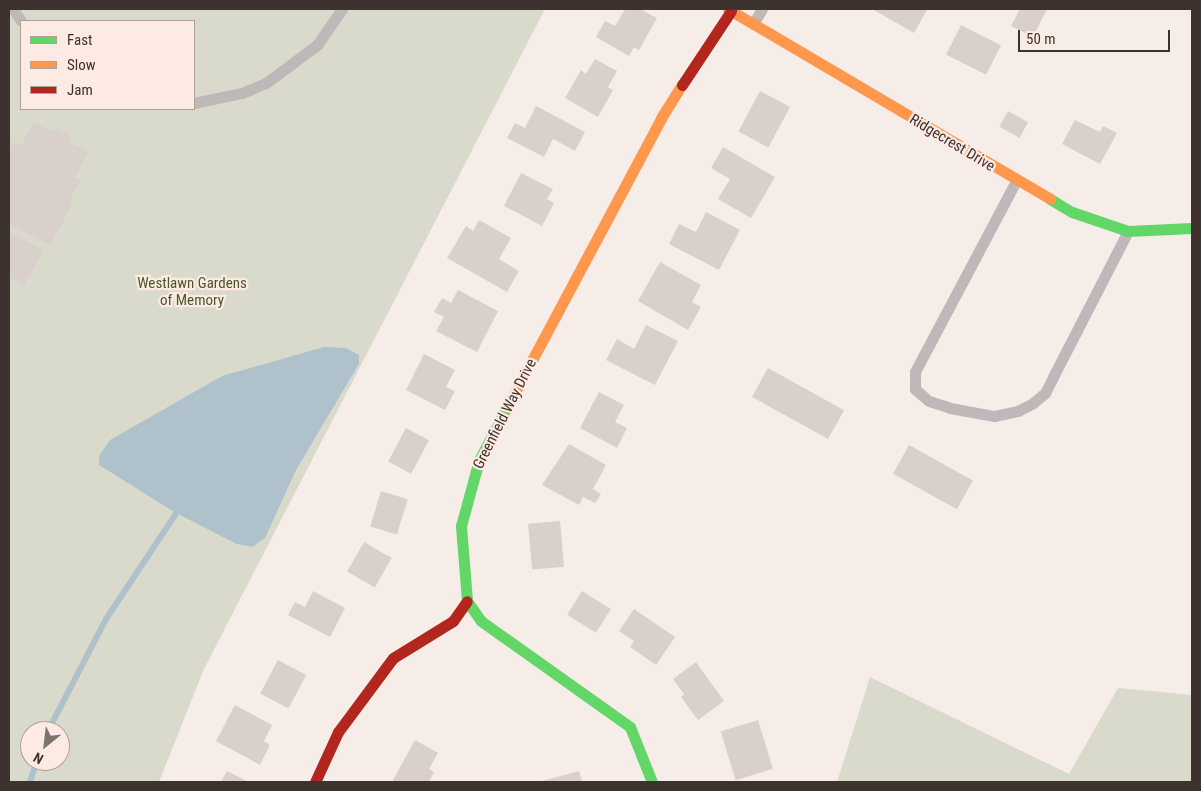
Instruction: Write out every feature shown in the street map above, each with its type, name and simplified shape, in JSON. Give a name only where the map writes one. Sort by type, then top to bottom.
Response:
[{"type":"street","name":"Ridgecrest Drive","points":[[729,10],[1016,181],[1072,212],[1128,231],[1192,228]]},
{"type":"street","name":"Greenfield Way Drive","points":[[466,600],[461,526],[479,460],[661,118],[729,10]]},
{"type":"street","points":[[315,782],[338,732],[393,658],[453,621],[466,600],[481,620],[630,728],[652,782]]},
{"type":"lane","points":[[13,9],[20,20]]},
{"type":"lane","points":[[195,104],[242,93],[266,83],[317,44],[342,9]]},
{"type":"lane","points":[[753,24],[762,9]]},
{"type":"lane","points":[[1016,181],[915,372],[915,389],[929,402],[994,416],[1018,411],[1033,403],[1045,392],[1128,231]]},
{"type":"green space","name":"Westlawn Gardens of Memory","points":[[9,9],[545,9],[204,669],[159,782],[9,782]]},
{"type":"green space","points":[[870,677],[1069,774],[1118,688],[1192,695],[1192,782],[837,782]]},
{"type":"water","points":[[324,347],[346,348],[359,355],[359,364],[296,470],[265,538],[252,547],[237,544],[176,513],[99,465],[99,456],[110,440],[222,376]]},
{"type":"building","points":[[625,9],[640,9],[657,18],[639,50],[634,47],[629,56],[596,37],[605,21],[615,26]]},
{"type":"building","points":[[872,9],[924,9],[927,10],[914,33]]},
{"type":"building","points":[[1020,9],[1047,9],[1033,37],[1011,26]]},
{"type":"building","points":[[961,25],[1001,45],[986,75],[946,54]]},
{"type":"building","points":[[595,59],[617,71],[608,87],[613,90],[598,117],[565,98],[581,70],[586,74]]},
{"type":"building","points":[[760,91],[790,107],[768,148],[738,132]]},
{"type":"building","points":[[536,106],[585,132],[575,151],[553,139],[544,157],[507,138],[515,123],[525,128]]},
{"type":"building","points":[[1008,111],[1028,122],[1019,138],[999,127]]},
{"type":"building","points":[[1075,120],[1100,132],[1103,126],[1117,133],[1100,164],[1062,144]]},
{"type":"building","points":[[34,122],[52,132],[54,128],[70,136],[68,141],[89,152],[75,177],[81,180],[69,201],[73,203],[50,245],[9,223],[9,151],[14,142],[21,146]]},
{"type":"building","points":[[723,147],[775,177],[751,218],[718,199],[730,179],[711,168]]},
{"type":"building","points":[[521,173],[553,189],[547,199],[554,203],[542,226],[504,206]]},
{"type":"building","points":[[706,212],[740,230],[719,270],[669,244],[679,224],[696,232]]},
{"type":"building","points":[[479,220],[511,238],[499,259],[519,271],[507,292],[447,258],[466,226],[473,231]]},
{"type":"building","points":[[9,231],[43,250],[24,285],[9,277]]},
{"type":"building","points":[[660,262],[701,285],[692,302],[701,307],[688,330],[638,301]]},
{"type":"building","points":[[458,290],[498,311],[477,352],[436,331],[444,317],[434,312],[442,298],[451,303]]},
{"type":"building","points":[[646,325],[678,341],[655,385],[606,360],[617,339],[634,349]]},
{"type":"building","points":[[424,354],[455,370],[446,387],[455,391],[445,410],[406,390]]},
{"type":"building","points":[[768,368],[844,410],[828,439],[752,397]]},
{"type":"building","points":[[599,392],[624,405],[615,422],[627,428],[617,448],[580,428]]},
{"type":"building","points":[[406,428],[429,440],[411,474],[388,462]]},
{"type":"building","points":[[569,444],[606,465],[593,489],[601,494],[595,503],[583,497],[579,505],[542,485]]},
{"type":"building","points":[[909,445],[973,480],[957,509],[893,474]]},
{"type":"building","points":[[381,491],[408,499],[397,535],[370,526]]},
{"type":"building","points":[[560,521],[564,567],[532,570],[528,524]]},
{"type":"building","points":[[364,542],[392,558],[375,587],[347,571]]},
{"type":"building","points":[[313,591],[345,608],[330,637],[288,615],[295,602],[305,607]]},
{"type":"building","points":[[582,591],[611,609],[596,633],[567,615]]},
{"type":"building","points":[[634,609],[675,637],[656,665],[630,647],[634,641],[619,631]]},
{"type":"building","points":[[278,660],[306,675],[288,709],[260,694]]},
{"type":"building","points":[[696,662],[724,701],[698,720],[681,697],[684,694],[673,679]]},
{"type":"building","points":[[235,705],[272,725],[264,741],[270,745],[260,765],[216,741]]},
{"type":"building","points":[[758,720],[773,769],[736,780],[721,731]]},
{"type":"building","points":[[415,740],[438,753],[429,769],[434,772],[429,782],[392,782]]},
{"type":"building","points":[[227,771],[249,782],[221,782]]},
{"type":"building","points":[[579,771],[582,782],[538,782]]},
{"type":"waterway","points":[[53,721],[106,619],[181,506]]},
{"type":"waterway","points":[[30,782],[34,771]]},
{"type":"traffic: fast","points":[[1050,199],[1072,212],[1128,231],[1192,228]]},
{"type":"traffic: fast","points":[[507,407],[479,460],[461,526],[467,601],[481,621],[630,727],[652,782]]},
{"type":"traffic: slow","points":[[728,9],[1050,199]]},
{"type":"traffic: slow","points":[[507,407],[661,118],[682,85]]},
{"type":"traffic: jam","points":[[682,85],[731,11]]},
{"type":"traffic: jam","points":[[315,782],[338,732],[393,658],[453,621],[467,601]]}]
